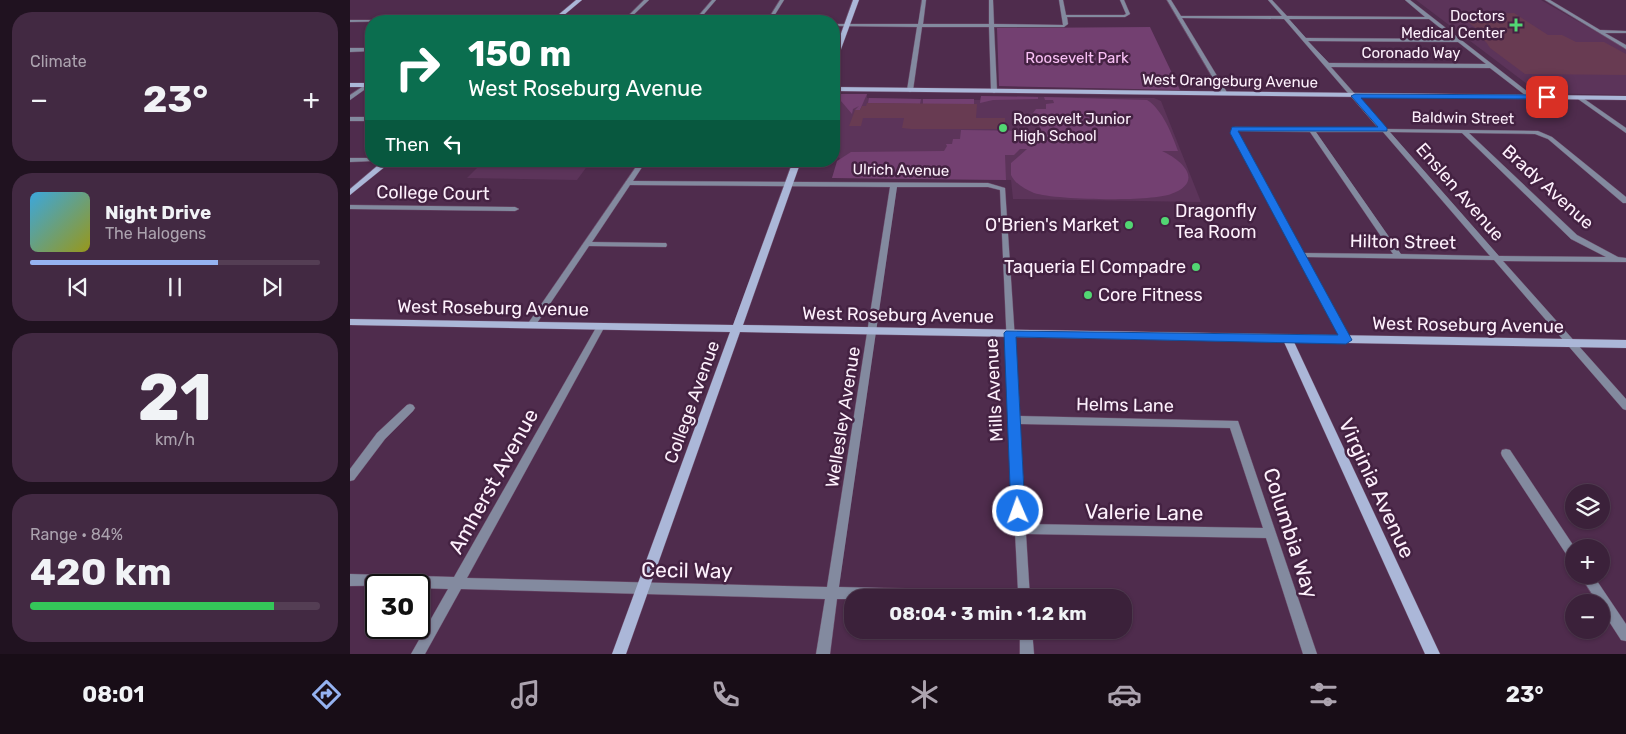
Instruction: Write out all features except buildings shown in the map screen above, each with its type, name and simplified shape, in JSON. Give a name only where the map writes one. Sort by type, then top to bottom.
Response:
[{"type":"street","points":[[561,15],[579,0]]},
{"type":"street","points":[[631,15],[647,0]]},
{"type":"street","points":[[701,15],[714,0]]},
{"type":"street","points":[[773,15],[782,0]]},
{"type":"street","points":[[840,44],[856,0]]},
{"type":"street","points":[[910,90],[924,0]]},
{"type":"street","points":[[991,0],[994,91]]},
{"type":"street","points":[[840,24],[1065,26],[1065,16],[1061,0]]},
{"type":"street","points":[[1065,16],[1125,16],[1128,14],[1122,0]]},
{"type":"street","points":[[1169,0],[1224,94]]},
{"type":"street","name":"Enslen Avenue","points":[[1270,0],[1499,258],[1626,406]]},
{"type":"street","points":[[1407,0],[1531,97]]},
{"type":"street","points":[[1547,0],[1626,47]]},
{"type":"street","points":[[1179,17],[1431,18]]},
{"type":"street","points":[[350,21],[365,21]]},
{"type":"street","points":[[1600,31],[1626,32]]},
{"type":"street","points":[[1305,39],[1460,41]]},
{"type":"street","points":[[350,50],[365,50]]},
{"type":"street","name":"Coronado Way","points":[[1328,65],[1493,66]]},
{"type":"street","points":[[350,85],[365,84]]},
{"type":"street","points":[[350,98],[365,88]]},
{"type":"street","name":"West Orangeburg Avenue","points":[[840,89],[1626,98]]},
{"type":"street","points":[[1580,98],[1626,130]]},
{"type":"street","points":[[350,119],[365,119]]},
{"type":"street","name":"Baldwin Street","points":[[1300,255],[1234,133],[1235,129],[1385,129],[1541,133],[1550,138],[1626,201]]},
{"type":"street","points":[[1312,129],[1399,257]]},
{"type":"street","name":"Brady Avenue","points":[[1464,131],[1574,237],[1623,261]]},
{"type":"street","points":[[350,160],[365,160]]},
{"type":"street","points":[[350,194],[381,167]]},
{"type":"street","points":[[532,324],[588,244],[638,167]]},
{"type":"street","name":"College Avenue","points":[[619,654],[795,167]]},
{"type":"street","name":"Ulrich Avenue","points":[[628,183],[995,186]]},
{"type":"street","name":"Wellesley Avenue","points":[[823,654],[894,184]]},
{"type":"street","name":"Mills Avenue","points":[[995,186],[1000,187],[1004,192],[1019,530],[1023,589]]},
{"type":"street","name":"College Court","points":[[350,207],[515,209]]},
{"type":"street","points":[[588,244],[663,245]]},
{"type":"street","points":[[1300,255],[1346,340]]},
{"type":"street","name":"Hilton Street","points":[[1300,255],[1623,261]]},
{"type":"street","name":"West Roseburg Avenue","points":[[350,322],[1626,344]]},
{"type":"street","name":"Amherst Avenue","points":[[418,654],[601,326]]},
{"type":"street","name":"Virginia Avenue","points":[[1287,338],[1433,654]]},
{"type":"street","points":[[350,477],[381,436],[410,408]]},
{"type":"street","name":"Helms Lane","points":[[1015,420],[1234,424]]},
{"type":"street","name":"Columbia Way","points":[[1234,424],[1310,654]]},
{"type":"street","points":[[1506,453],[1565,542]]},
{"type":"street","name":"Valerie Lane","points":[[1019,530],[1269,533]]},
{"type":"street","name":"Cecil Way","points":[[350,580],[844,594]]},
{"type":"street","points":[[1592,584],[1626,636]]},
{"type":"street","points":[[1026,639],[1027,654]]},
{"type":"shaded area","name":"Doctors Medical Center","points":[[1416,0],[1541,0],[1626,49],[1626,95],[1539,93]]},
{"type":"shaded area","name":"Roosevelt Junior High School","points":[[840,94],[867,94],[867,98],[975,100],[980,100],[981,96],[1154,98],[1161,101],[1201,202],[1013,199],[1011,180],[832,178],[836,167],[840,167]]},
{"type":"shaded area","points":[[478,167],[587,167],[577,180],[467,178]]},
{"type":"green space","name":"Roosevelt Park","points":[[1150,27],[1180,90],[999,86],[997,28]]},
{"type":"green space","points":[[840,94],[867,94],[860,110],[855,110],[859,106],[853,109],[852,114],[840,100]]},
{"type":"green space","points":[[981,96],[1038,97],[1038,99],[993,100],[980,103]]},
{"type":"green space","name":"Roosevelt Junior High School","points":[[1044,97],[1147,100],[1162,116],[1178,151],[1162,151],[1183,166],[1187,172],[1187,184],[1171,194],[1144,198],[1081,199],[1034,193],[1018,184],[1011,175],[1011,163],[1027,149],[1020,149],[1014,155],[1005,155],[1006,180],[832,178],[835,167],[840,167],[840,159],[851,152],[944,151],[947,146],[946,144],[952,144],[953,139],[960,139],[961,130],[1040,131],[1039,119],[1054,118],[1033,113],[1036,109],[1046,109],[1046,104],[1054,103],[1053,100],[1045,100]]},
{"type":"green space","points":[[869,98],[921,99],[920,104],[868,103]]},
{"type":"green space","points":[[923,99],[974,99],[974,104],[923,104]]},
{"type":"place","name":"Doctors Medical Center","points":[[1516,25]]},
{"type":"place","name":"Roosevelt Junior High School","points":[[1003,128]]},
{"type":"place","name":"Dragonfly Tea Room","points":[[1165,221]]},
{"type":"place","name":"O'Brien's Market","points":[[1129,225]]},
{"type":"place","name":"Taqueria El Compadre","points":[[1196,267]]},
{"type":"place","name":"Core Fitness","points":[[1088,295]]},
{"type":"route","points":[[1018,511],[1010,333],[1346,340],[1233,132],[1235,129],[1385,129],[1355,96],[1547,97]]}]
